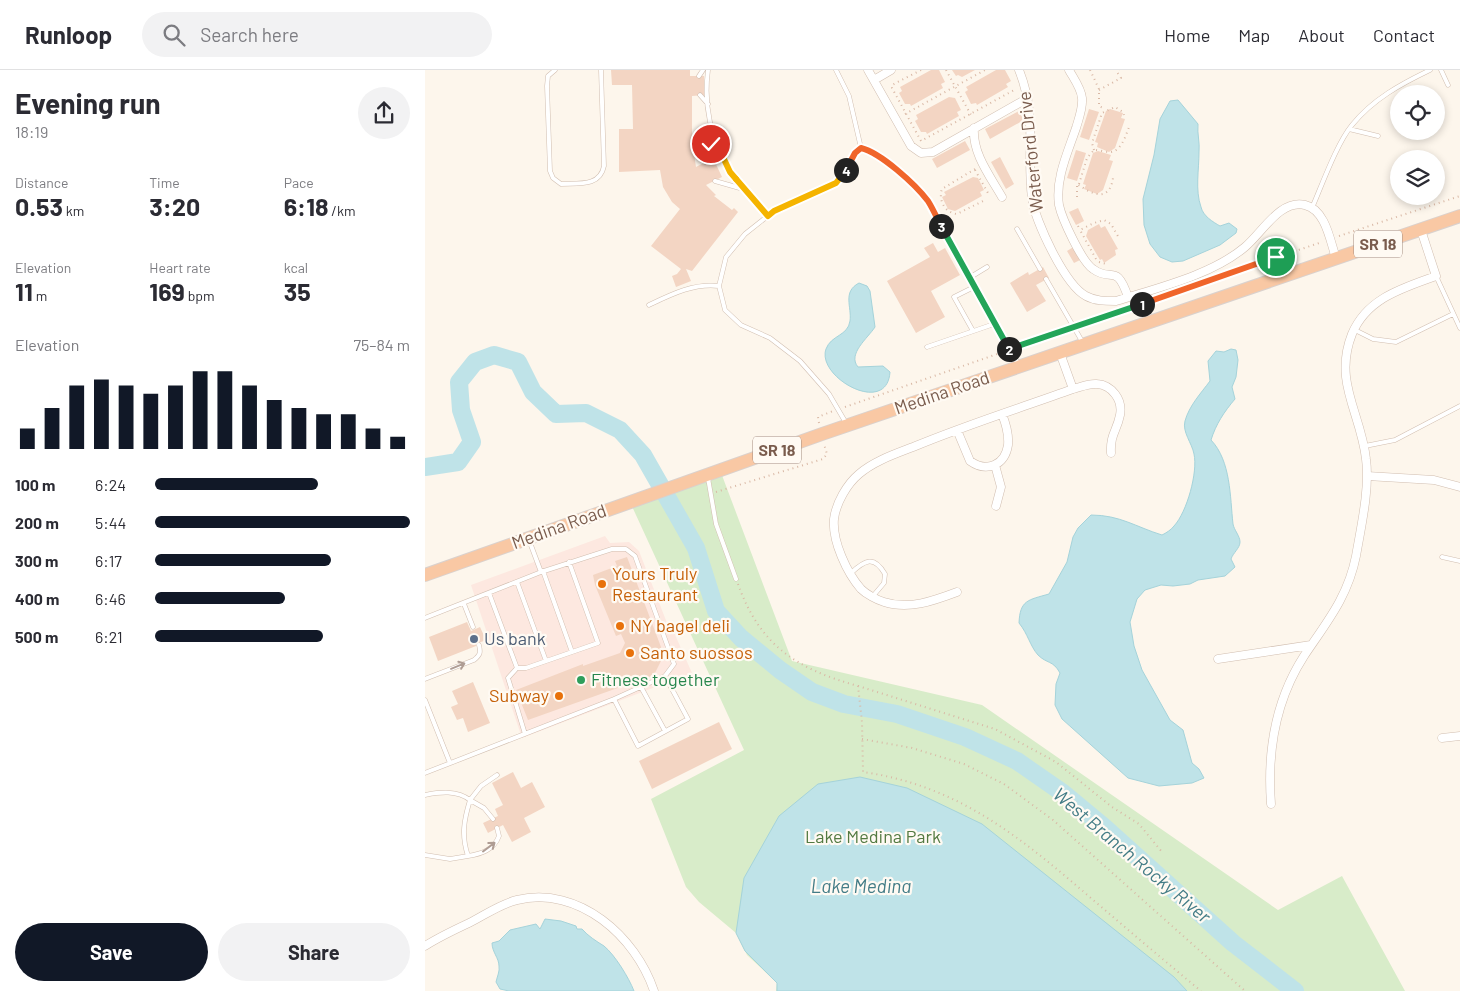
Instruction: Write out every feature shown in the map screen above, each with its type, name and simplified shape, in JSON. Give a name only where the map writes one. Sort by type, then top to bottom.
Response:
[{"type":"highway","name":"Medina Road","points":[[425,575],[707,474],[1460,216]]},
{"type":"street","points":[[868,70],[911,146],[921,154],[933,152],[1028,98]]},
{"type":"street","points":[[874,80],[891,70]]},
{"type":"street","name":"Waterford Drive","points":[[1019,70],[1028,98],[1031,120],[1031,196],[1039,225],[1070,282],[1086,296],[1105,301],[1128,297],[1197,274],[1229,259],[1258,236],[1280,210],[1297,204],[1312,208]]},
{"type":"street","points":[[1069,70],[1079,88],[1082,106],[1060,178],[1059,204],[1062,216],[1088,265],[1100,273],[1117,276],[1122,281],[1128,297]]},
{"type":"street","points":[[974,128],[975,143],[1002,197]]},
{"type":"street","points":[[1312,208],[1322,219],[1336,258]]},
{"type":"street","points":[[1271,804],[1270,759],[1277,714],[1294,672],[1339,603],[1349,581],[1359,541],[1367,476],[1365,446],[1347,390],[1345,374],[1349,344],[1362,317],[1383,297],[1436,276],[1421,230]]},
{"type":"street","points":[[1060,353],[1073,389]]},
{"type":"street","points":[[957,592],[926,604],[903,605],[883,602],[862,590],[851,573],[836,539],[834,519],[841,495],[859,474],[883,459],[914,446],[1073,389],[1096,384],[1103,385],[1115,394],[1121,409],[1120,418],[1112,433],[1111,453]]},
{"type":"street","points":[[957,430],[971,461],[983,467],[995,465],[1005,455],[1008,445],[1008,434],[1002,414]]},
{"type":"street","points":[[995,465],[1001,487],[996,506]]},
{"type":"street","points":[[1367,476],[1434,480],[1460,488]]},
{"type":"street","points":[[1218,659],[1311,645]]},
{"type":"street","points":[[1442,738],[1460,736]]},
{"type":"street","points":[[425,944],[503,905],[518,900],[533,898],[563,901],[594,914],[623,936],[643,964],[654,991]]},
{"type":"lane","points":[[555,70],[548,76],[547,86],[550,171],[553,178],[561,184],[590,182],[597,180],[602,174],[604,166],[601,70]]},
{"type":"lane","points":[[699,76],[703,70]]},
{"type":"lane","points":[[708,70],[708,104],[715,140],[730,172],[768,216]]},
{"type":"lane","points":[[836,70],[849,96],[861,148]]},
{"type":"lane","points":[[1312,208],[1349,129],[1375,102],[1401,84],[1430,70]]},
{"type":"lane","points":[[1441,70],[1449,84]]},
{"type":"lane","points":[[700,95],[708,104]]},
{"type":"lane","points":[[1349,129],[1377,136]]},
{"type":"lane","points":[[705,162],[708,151],[715,140]]},
{"type":"lane","points":[[847,426],[829,394],[801,361],[770,338],[741,325],[725,310],[719,286],[726,257],[745,234],[774,211],[836,183],[849,166],[855,153],[861,148]]},
{"type":"lane","points":[[861,148],[872,151],[911,183],[928,202],[994,324],[1020,366]]},
{"type":"lane","points":[[715,181],[743,189]]},
{"type":"lane","points":[[1017,230],[1040,268]]},
{"type":"lane","points":[[969,278],[987,267]]},
{"type":"lane","points":[[1436,276],[1460,328]]},
{"type":"lane","points":[[1046,280],[1084,345]]},
{"type":"lane","points":[[649,305],[686,289],[707,285],[719,286]]},
{"type":"lane","points":[[973,331],[955,297],[974,286]]},
{"type":"lane","points":[[1355,330],[1373,338],[1396,342],[1453,314]]},
{"type":"lane","points":[[927,347],[994,324]]},
{"type":"lane","points":[[1365,446],[1395,440],[1460,406]]},
{"type":"lane","points":[[707,474],[712,493],[716,524],[736,579]]},
{"type":"lane","points":[[529,538],[572,652]]},
{"type":"lane","points":[[425,618],[489,594],[542,571],[612,549],[626,549],[635,556],[674,664],[665,676],[614,699],[425,773]]},
{"type":"lane","points":[[1442,557],[1460,561]]},
{"type":"lane","points":[[851,573],[862,563],[871,561],[880,565],[885,574],[884,583],[873,596]]},
{"type":"lane","points":[[525,734],[508,678],[517,668],[526,668],[598,643],[569,562]]},
{"type":"lane","points":[[517,582],[546,661]]},
{"type":"lane","points":[[489,594],[517,668]]},
{"type":"lane","points":[[464,604],[473,627]]},
{"type":"lane","points":[[425,680],[474,660],[481,651],[479,645]]},
{"type":"lane","points":[[614,699],[638,746],[688,719],[665,676]]},
{"type":"lane","points":[[641,687],[665,731]]},
{"type":"lane","points":[[425,700],[450,763]]},
{"type":"lane","points":[[468,856],[463,836],[463,826],[470,800],[481,786],[497,775]]},
{"type":"lane","points":[[425,794],[436,792],[458,793],[483,808],[493,818]]},
{"type":"lane","points":[[425,856],[450,859],[481,853],[493,846],[499,836],[497,828]]},
{"type":"path","points":[[921,70],[892,87],[921,141],[1019,87]]},
{"type":"path","points":[[946,70],[971,115]]},
{"type":"path","points":[[905,114],[985,70]]},
{"type":"path","points":[[1090,70],[1099,90],[1099,106],[1107,109],[1118,108],[1124,115]]},
{"type":"path","points":[[1099,90],[1121,78],[1117,72],[1119,70]]},
{"type":"path","points":[[1094,150],[1092,142],[1100,115],[1107,109]]},
{"type":"path","points":[[1094,150],[1115,151],[1121,146],[1129,127]]},
{"type":"path","points":[[1077,197],[1077,184],[1079,184],[1087,158],[1094,150]]},
{"type":"path","points":[[984,164],[942,189],[940,195],[947,211],[957,214],[985,200]]},
{"type":"path","points":[[975,170],[988,193]]},
{"type":"path","points":[[1079,184],[1081,188],[1090,193],[1100,195],[1108,190],[1113,178]]},
{"type":"path","points":[[1348,233],[1460,196]]},
{"type":"path","points":[[1080,230],[1104,220],[1111,224],[1119,238]]},
{"type":"path","points":[[1078,226],[1096,260],[1106,264]]},
{"type":"path","points":[[1184,289],[1316,244]]},
{"type":"path","points":[[851,405],[1166,296]]},
{"type":"path","points":[[819,420],[817,417],[823,415]]},
{"type":"path","points":[[712,493],[823,459],[827,454]]},
{"type":"path","points":[[736,579],[757,626],[773,643],[804,668],[995,729],[1056,762],[1112,807],[1139,824],[1163,852]]},
{"type":"path","points":[[858,686],[863,739],[863,772],[892,776],[914,782],[986,816],[1034,849],[1201,991]]},
{"type":"path","points":[[863,739],[905,747],[964,764],[1004,784],[1053,820],[1245,991]]},
{"type":"shaded area","points":[[605,536],[610,543],[629,542],[639,551],[667,623],[672,628],[692,673],[522,738],[471,585]]},
{"type":"green space","name":"Lake Medina Park","points":[[720,470],[792,661],[982,705],[1278,910],[1342,876],[1405,991],[776,991],[777,983],[747,955],[736,933],[699,902],[686,887],[651,799],[744,750],[630,502]]},
{"type":"water","points":[[1178,100],[1198,124],[1198,187],[1202,210],[1220,226],[1229,223],[1237,229],[1236,233],[1220,245],[1183,261],[1172,262],[1160,257],[1150,244],[1144,225],[1143,199],[1154,155],[1160,119],[1170,101]]},
{"type":"water","points":[[859,283],[867,286],[870,291],[875,327],[860,346],[855,362],[858,367],[883,366],[890,372],[886,385],[877,391],[866,392],[853,388],[831,371],[826,360],[828,344],[849,326],[849,295]]},
{"type":"water","points":[[1231,349],[1236,350],[1238,360],[1236,377],[1232,387],[1235,399],[1221,418],[1211,440],[1218,449],[1226,469],[1233,524],[1240,540],[1239,546],[1231,559],[1235,567],[1225,576],[1198,580],[1190,584],[1161,585],[1145,590],[1137,599],[1130,622],[1134,646],[1142,670],[1170,720],[1183,730],[1192,763],[1199,769],[1204,778],[1192,783],[1159,786],[1128,778],[1062,719],[1055,705],[1056,684],[1060,673],[1055,666],[1041,658],[1035,651],[1019,623],[1020,615],[1026,602],[1049,594],[1067,562],[1073,537],[1078,528],[1091,515],[1119,519],[1162,535],[1170,530],[1179,520],[1190,492],[1195,462],[1193,450],[1184,425],[1185,421],[1192,405],[1210,381],[1208,361],[1216,351],[1224,352]]},
{"type":"water","name":"Lake Medina","points":[[860,777],[907,788],[982,824],[1174,977],[1187,991],[777,991],[777,983],[745,951],[736,933],[744,878],[779,816],[818,784]]},
{"type":"water","points":[[545,919],[561,921],[576,926],[577,929],[582,929],[604,946],[621,967],[634,991],[509,991],[500,989],[496,982],[499,963],[492,943],[499,941],[510,930],[536,924],[540,929]]},
{"type":"building","points":[[611,70],[690,70],[690,76],[704,76],[704,95],[692,96],[692,141],[696,167],[713,158],[722,177],[706,185],[716,195],[714,196],[732,210],[734,208],[738,212],[692,271],[686,269],[691,281],[676,287],[672,276],[681,269],[651,246],[680,209],[672,202],[663,187],[660,170],[619,172],[619,129],[633,129],[632,85],[612,85]]},
{"type":"building","points":[[931,70],[939,70],[945,82],[941,84],[943,88],[911,106],[910,104],[905,104],[899,93],[902,91],[900,87]]},
{"type":"building","points":[[952,70],[975,70],[962,77],[956,76]]},
{"type":"building","points":[[996,70],[1005,70],[1011,81],[1006,84],[1008,87],[977,105],[976,103],[971,104],[965,92],[968,90],[966,87]]},
{"type":"building","points":[[949,97],[955,98],[961,110],[957,112],[959,116],[927,134],[926,132],[921,132],[915,121],[918,119],[916,115]]},
{"type":"building","points":[[1089,109],[1099,112],[1089,140],[1080,137]]},
{"type":"building","points":[[1110,109],[1123,113],[1121,118],[1125,119],[1115,148],[1109,152],[1097,147],[1098,143],[1095,142],[1106,111]]},
{"type":"building","points":[[1019,111],[1024,120],[990,139],[985,129]]},
{"type":"building","points":[[965,141],[970,150],[937,168],[932,159]]},
{"type":"building","points":[[1076,150],[1086,153],[1077,181],[1067,178]]},
{"type":"building","points":[[1098,151],[1111,155],[1109,160],[1113,161],[1103,190],[1097,194],[1084,189],[1086,185],[1083,184],[1093,153]]},
{"type":"building","points":[[1000,157],[1014,184],[1006,189],[991,162]]},
{"type":"building","points":[[973,177],[978,178],[984,190],[980,192],[982,196],[955,211],[948,209],[942,197],[946,195],[944,192]]},
{"type":"building","points":[[1078,208],[1084,221],[1076,225],[1069,212]]},
{"type":"building","points":[[1099,224],[1101,228],[1105,226],[1118,249],[1115,250],[1116,255],[1104,263],[1102,259],[1100,260],[1086,236],[1088,230]]},
{"type":"building","points":[[933,243],[938,252],[945,248],[960,275],[931,291],[945,317],[916,333],[887,281],[930,257],[924,248]]},
{"type":"building","points":[[1075,246],[1082,259],[1074,263],[1067,251]]},
{"type":"building","points":[[1043,267],[1049,278],[1036,285],[1046,301],[1027,312],[1010,283],[1028,272],[1029,275]]},
{"type":"building","points":[[627,557],[664,655],[654,675],[528,720],[516,690],[583,664],[583,666],[620,653],[625,643],[621,634],[616,636],[595,585],[593,575],[617,566],[615,561]]},
{"type":"building","points":[[467,622],[471,631],[480,627],[486,640],[438,661],[429,637]]},
{"type":"building","points":[[473,682],[490,723],[468,732],[463,718],[457,720],[451,707],[458,704],[452,691]]},
{"type":"building","points":[[719,722],[732,749],[652,789],[639,761]]},
{"type":"building","points":[[513,772],[521,788],[532,782],[545,807],[524,818],[531,832],[512,842],[503,825],[488,833],[483,823],[498,816],[495,809],[503,805],[492,783]]},
{"type":"waterway","name":"West Branch Rocky River","points":[[425,467],[458,462],[472,442],[461,410],[459,382],[475,362],[494,355],[518,362],[533,392],[556,414],[586,413],[620,430],[643,455],[696,548],[716,611],[741,638],[780,670],[812,692],[844,704],[897,714],[965,737],[1017,761],[1063,793],[1104,827],[1233,943],[1295,991]]},
{"type":"place","name":"Yours Truly Restaurant","points":[[602,584]]},
{"type":"place","name":"NY bagel deli","points":[[620,626]]},
{"type":"place","name":"Us bank","points":[[474,639]]},
{"type":"place","name":"Santo suossos","points":[[630,653]]},
{"type":"place","name":"Fitness together","points":[[581,680]]},
{"type":"place","name":"Subway","points":[[559,696]]},
{"type":"route","points":[[711,144],[715,140],[730,172],[768,216],[774,211],[836,183],[849,166],[855,153],[862,148],[872,151],[911,183],[928,202],[996,328],[1010,350],[1276,257]]}]
